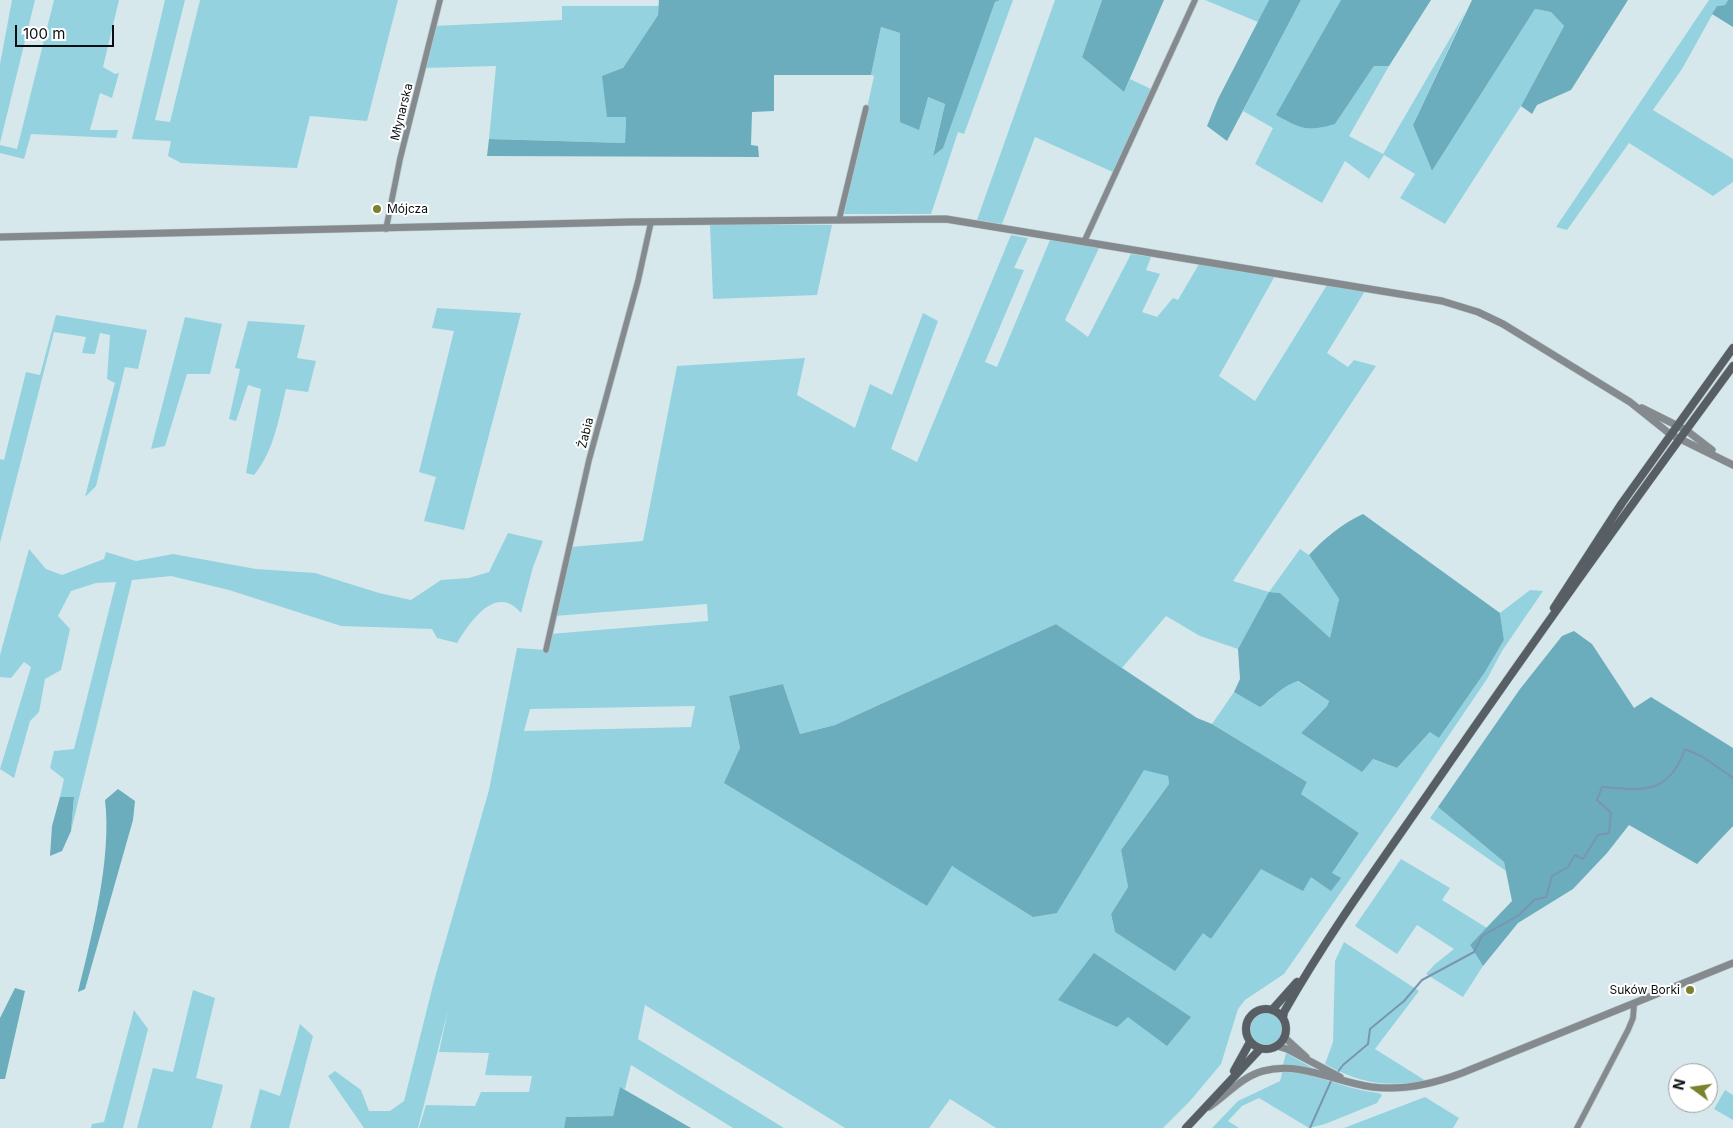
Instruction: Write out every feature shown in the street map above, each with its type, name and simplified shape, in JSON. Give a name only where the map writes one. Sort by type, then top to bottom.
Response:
[{"type":"main road","points":[[1533,642],[1570,581],[1670,434],[1733,348]]},
{"type":"main road","points":[[1272,1010],[1305,972],[1533,642],[1575,588],[1679,439],[1733,366]]},
{"type":"main road","points":[[1282,1018],[1305,972]]},
{"type":"main road","points":[[1260,1010],[1272,1010],[1282,1018],[1286,1027],[1284,1037],[1277,1046],[1269,1049],[1260,1049],[1250,1042],[1246,1030],[1249,1018],[1260,1010]]},
{"type":"main road","points":[[1224,1086],[1250,1042]]},
{"type":"main road","points":[[1186,1128],[1260,1049]]},
{"type":"street","name":"Młynarska","points":[[386,229],[400,159],[440,0]]},
{"type":"street","points":[[1084,242],[1195,0]]},
{"type":"street","points":[[839,220],[866,108]]},
{"type":"street","points":[[0,237],[651,222],[946,219],[1452,304],[1478,312],[1503,324],[1632,404],[1670,434],[1722,458]]},
{"type":"street","name":"Żabia","points":[[546,650],[589,460],[638,281],[651,222]]},
{"type":"street","points":[[1632,404],[1686,430],[1733,465]]},
{"type":"street","points":[[1203,1110],[1244,1079],[1262,1071],[1294,1068],[1378,1088],[1427,1085],[1634,1005],[1733,963]]},
{"type":"street","points":[[1577,1128],[1628,1030],[1634,1014],[1634,1005]]},
{"type":"street","points":[[1284,1037],[1310,1060],[1334,1076]]},
{"type":"street","points":[[1277,1046],[1310,1060]]},
{"type":"shaded area","points":[[12,0],[35,0],[0,143],[0,64]]},
{"type":"shaded area","points":[[54,0],[119,0],[103,67],[115,74],[119,73],[112,98],[100,93],[90,130],[118,130],[116,138],[31,134],[24,159],[0,153],[0,145],[17,149]]},
{"type":"shaded area","points":[[165,0],[185,0],[155,120],[170,122],[200,0],[398,0],[367,121],[310,116],[297,168],[181,163],[168,156],[171,141],[132,139]]},
{"type":"shaded area","points":[[659,0],[1000,0],[995,2],[943,148],[933,156],[945,104],[928,97],[919,130],[900,122],[900,33],[881,27],[871,75],[774,75],[774,111],[752,112],[751,145],[758,146],[759,157],[487,156],[489,139],[625,143],[626,117],[607,117],[602,76],[623,68],[658,15]]},
{"type":"shaded area","points":[[1013,0],[964,134],[958,132],[931,214],[844,214],[874,76],[871,75],[881,27],[900,33],[900,70],[928,97],[945,104],[933,155],[943,147],[995,2]]},
{"type":"shaded area","points":[[1055,0],[1102,0],[1082,57],[1124,92],[1130,79],[1153,90],[1115,173],[1035,137],[1002,224],[977,220]]},
{"type":"shaded area","points":[[1102,0],[1164,0],[1124,92],[1082,57]]},
{"type":"shaded area","points":[[1205,0],[1269,0],[1258,22]]},
{"type":"shaded area","points":[[1269,0],[1301,0],[1227,141],[1207,126],[1218,99]]},
{"type":"shaded area","points":[[1301,0],[1341,0],[1319,42],[1335,124],[1374,66],[1389,66],[1349,136],[1383,154],[1466,11],[1413,125],[1432,171],[1535,9],[1551,12],[1564,26],[1521,106],[1445,224],[1400,198],[1415,174],[1384,155],[1369,179],[1345,161],[1322,203],[1255,164],[1273,128],[1243,111]]},
{"type":"shaded area","points":[[1341,0],[1431,0],[1389,66],[1374,66],[1335,124],[1317,128],[1304,128],[1276,115]]},
{"type":"shaded area","points":[[1472,0],[1628,0],[1571,90],[1537,105],[1532,114],[1521,106],[1564,26],[1551,12],[1535,9],[1432,171],[1413,125]]},
{"type":"shaded area","points":[[1709,0],[1728,0],[1725,5],[1717,6],[1682,69],[1653,110],[1733,159],[1733,182],[1713,196],[1629,143],[1567,230],[1556,227]]},
{"type":"shaded area","points":[[1728,0],[1733,0],[1733,27],[1712,14],[1717,6],[1725,5]]},
{"type":"shaded area","points":[[562,6],[659,6],[658,15],[623,68],[626,117],[625,143],[489,139],[496,66],[423,68],[433,26],[562,20]]},
{"type":"shaded area","points":[[710,224],[832,225],[817,295],[713,299]]},
{"type":"shaded area","points":[[1011,235],[1028,238],[1014,268],[1024,270],[985,362],[997,367],[1050,240],[1099,248],[1065,320],[1088,337],[1131,254],[1151,257],[1146,270],[1160,274],[1142,312],[1157,317],[1173,298],[1178,300],[1199,264],[1225,269],[1227,265],[1276,274],[1219,376],[1255,401],[1327,285],[1365,291],[1327,353],[1348,367],[1354,360],[1376,366],[1233,581],[1269,592],[1300,549],[1309,555],[1339,599],[1330,639],[1280,593],[1270,592],[1238,649],[1200,636],[1166,616],[1122,668],[1056,624],[835,725],[800,734],[783,684],[729,696],[740,748],[927,906],[951,866],[1057,913],[1144,769],[1168,776],[1169,784],[1121,850],[1128,887],[1111,914],[1115,932],[1175,970],[1203,932],[1211,939],[1261,868],[1303,890],[1311,876],[1332,873],[1359,833],[1301,794],[1307,782],[1212,724],[1234,692],[1260,706],[1270,700],[1281,687],[1297,681],[1329,701],[1327,706],[1301,733],[1397,768],[1431,731],[1439,738],[1485,672],[1504,640],[1500,613],[1530,590],[1543,591],[1502,651],[1487,679],[1284,974],[1245,1000],[1238,1009],[1221,1064],[1190,1101],[1163,1128],[996,1128],[950,1099],[929,1128],[845,1128],[645,1005],[638,1039],[784,1128],[733,1128],[631,1065],[625,1089],[620,1088],[613,1116],[566,1117],[564,1128],[419,1128],[426,1105],[475,1106],[481,1092],[529,1092],[532,1076],[485,1075],[489,1053],[439,1052],[448,1010],[418,1128],[364,1128],[328,1076],[335,1071],[361,1090],[369,1111],[390,1111],[404,1101],[434,981],[489,790],[517,648],[546,650],[550,634],[708,621],[707,604],[554,616],[570,547],[643,541],[677,366],[805,358],[797,395],[855,428],[870,384],[892,395],[923,313],[938,321],[891,449],[917,462]],"holes":[[[695,706],[691,727],[524,731],[530,709]]]},
{"type":"shaded area","points":[[437,308],[521,313],[464,530],[424,521],[436,477],[419,472],[454,331],[432,328]]},
{"type":"shaded area","points":[[56,315],[147,330],[138,369],[125,367],[96,486],[85,497],[115,383],[107,379],[110,335],[100,333],[95,354],[82,353],[86,337],[54,332],[0,543],[0,459],[4,460],[26,372],[40,375]]},
{"type":"shaded area","points":[[185,317],[222,324],[210,374],[187,374],[165,446],[151,449]]},
{"type":"shaded area","points":[[248,321],[305,325],[297,358],[316,361],[308,392],[286,389],[271,445],[261,466],[254,475],[246,473],[261,389],[248,385],[236,421],[229,419],[240,369],[235,368]]},
{"type":"shaded area","points":[[1363,514],[1500,613],[1504,640],[1485,672],[1439,738],[1430,732],[1397,768],[1373,759],[1362,772],[1301,733],[1327,706],[1329,701],[1298,681],[1281,689],[1260,707],[1234,692],[1240,679],[1238,649],[1269,592],[1280,593],[1330,638],[1339,599],[1309,555],[1334,532]]},
{"type":"shaded area","points":[[508,533],[543,541],[533,567],[521,613],[512,605],[502,602],[493,604],[476,616],[457,643],[437,638],[432,629],[341,626],[229,590],[171,576],[132,580],[71,831],[74,798],[60,797],[64,779],[50,768],[54,751],[74,749],[116,582],[96,583],[71,591],[58,616],[70,629],[61,670],[45,679],[39,712],[30,721],[14,778],[0,769],[31,667],[24,662],[11,678],[0,677],[0,655],[29,549],[46,569],[62,575],[104,559],[106,552],[136,561],[173,554],[256,569],[315,573],[379,593],[411,600],[441,580],[469,578],[489,572]]},
{"type":"shaded area","points":[[1056,624],[1197,718],[1212,724],[1307,782],[1301,794],[1359,833],[1332,873],[1341,878],[1331,891],[1311,877],[1303,891],[1261,869],[1211,939],[1203,933],[1175,971],[1115,932],[1111,914],[1128,887],[1121,850],[1169,784],[1168,776],[1144,770],[1057,913],[1033,917],[952,866],[927,906],[724,783],[740,748],[729,696],[783,684],[800,734],[835,725]]},
{"type":"shaded area","points":[[1574,631],[1592,644],[1634,708],[1651,697],[1733,748],[1733,826],[1697,864],[1629,825],[1607,853],[1573,889],[1518,923],[1483,966],[1470,945],[1512,901],[1504,862],[1438,807],[1520,689],[1562,636]]},
{"type":"shaded area","points":[[118,789],[135,801],[133,820],[85,989],[78,992],[95,921],[103,871],[106,846],[105,800]]},
{"type":"shaded area","points":[[60,797],[74,797],[71,831],[62,851],[50,856],[52,826]]},
{"type":"shaded area","points":[[1438,807],[1504,862],[1506,871],[1430,818]]},
{"type":"shaded area","points":[[1401,859],[1450,888],[1442,900],[1487,928],[1470,945],[1483,966],[1463,997],[1426,974],[1454,949],[1417,925],[1397,954],[1355,926]]},
{"type":"shaded area","points":[[1344,942],[1419,991],[1375,1049],[1426,1081],[1386,1084],[1362,1080],[1325,1064],[1333,1042],[1335,961]]},
{"type":"shaded area","points":[[1094,953],[1191,1017],[1167,1046],[1128,1017],[1117,1027],[1058,1000]]},
{"type":"shaded area","points":[[15,988],[25,991],[5,1079],[0,1079],[0,1018]]},
{"type":"shaded area","points":[[193,990],[215,998],[196,1078],[223,1085],[212,1128],[137,1128],[153,1068],[173,1072]]},
{"type":"shaded area","points":[[134,1010],[148,1029],[123,1128],[91,1128],[92,1124],[104,1122]]},
{"type":"shaded area","points":[[1266,1013],[1272,1014],[1277,1018],[1281,1023],[1281,1035],[1277,1040],[1272,1044],[1266,1045],[1260,1044],[1255,1040],[1251,1035],[1250,1029],[1251,1023],[1255,1018],[1260,1014]]},
{"type":"shaded area","points":[[300,1024],[313,1036],[289,1128],[250,1128],[260,1089],[280,1096]]},
{"type":"shaded area","points":[[1286,1053],[1313,1068],[1283,1065]]},
{"type":"shaded area","points":[[1283,1070],[1308,1074],[1355,1089],[1382,1095],[1377,1103],[1325,1124],[1309,1128],[1259,1098],[1242,1106],[1228,1121],[1239,1128],[1212,1128],[1238,1101],[1280,1081]]},
{"type":"shaded area","points":[[620,1087],[691,1128],[564,1128],[566,1117],[613,1116]]},
{"type":"shaded area","points":[[1725,1090],[1733,1095],[1733,1120],[1718,1111],[1718,1102]]},
{"type":"shaded area","points":[[1425,1097],[1459,1118],[1453,1128],[1344,1128]]},
{"type":"waterway","points":[[1337,1073],[1343,1065],[1368,1044],[1370,1029],[1404,1001],[1422,980],[1474,952],[1482,936],[1519,915],[1534,900],[1546,897],[1552,876],[1568,867],[1575,855],[1583,859],[1598,835],[1609,833],[1611,813],[1597,800],[1602,787],[1630,789],[1652,787],[1671,775],[1685,749],[1703,757],[1733,778]]},
{"type":"waterway","points":[[1310,1128],[1331,1081]]},
{"type":"place","name":"Mójcza","points":[[377,209]]},
{"type":"place","name":"Suków Borki","points":[[1690,990]]}]
